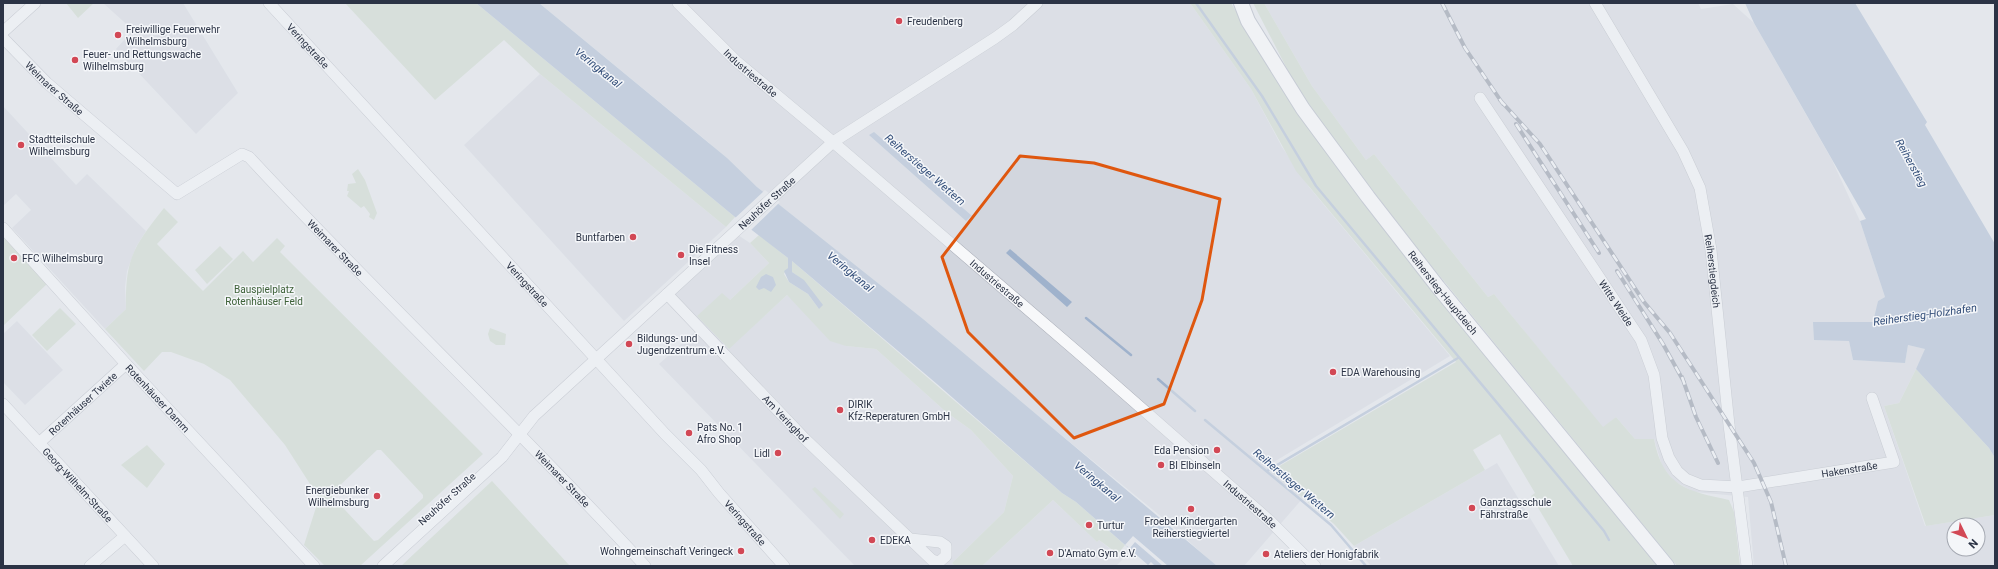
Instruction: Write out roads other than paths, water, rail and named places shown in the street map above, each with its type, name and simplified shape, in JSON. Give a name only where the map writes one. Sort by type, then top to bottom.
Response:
[{"type":"main road","name":"Reiherstieg-Hauptdeich","points":[[1241,3],[1248,21],[1303,109],[1368,197],[1438,287],[1667,566]]},
{"type":"street","points":[[3,32],[35,3]]},
{"type":"street","name":"Veringstraße","points":[[269,3],[596,360],[701,470],[719,493],[784,566]]},
{"type":"street","name":"Industriestraße","points":[[678,3],[736,61],[833,142],[1082,356],[1270,521],[1315,566]]},
{"type":"street","name":"Neuhöfer Straße","points":[[383,566],[502,457],[534,416],[668,294],[774,194],[833,142],[995,38],[1013,25],[1038,3]]},
{"type":"street","name":"Reiherstiegdeich","points":[[1595,3],[1683,151],[1700,188],[1711,250],[1729,425],[1747,566]]},
{"type":"street","name":"Weimarer Straße","points":[[3,38],[47,83],[177,194],[242,154],[249,157],[308,220],[520,433],[645,566]]},
{"type":"street","name":"Witts Weide","points":[[1480,98],[1641,340],[1654,375],[1662,438],[1668,458],[1677,471],[1686,479],[1701,485],[1738,487]]},
{"type":"street","name":"Rotenhäuser Damm","points":[[3,228],[126,364],[314,566]]},
{"type":"street","name":"Am Veringhof","points":[[668,294],[804,438],[910,539]]},
{"type":"street","name":"Rotenhäuser Twiete","points":[[39,443],[126,364]]},
{"type":"street","name":"Hakenstraße","points":[[1738,487],[1894,462],[1872,398]]},
{"type":"street","name":"Georg-Wilhelm-Straße","points":[[3,404],[152,566]]},
{"type":"street","name":"Neuhöfer Straße","points":[[375,566],[520,433]]},
{"type":"street","points":[[90,566],[125,536]]},
{"type":"water","name":"Veringkanal","points":[[476,3],[539,3],[727,158],[757,187],[923,319],[1217,566],[1155,566],[1151,562],[1148,565],[792,261],[792,272],[804,280],[823,305],[819,309],[808,294],[789,282],[784,271],[788,268],[788,258],[735,217]]},
{"type":"water","points":[[1745,3],[1855,3],[1927,122],[1925,125],[1995,244],[1995,458],[1989,448],[1916,369],[1925,349],[1908,345],[1905,363],[1853,360],[1849,341],[1814,340],[1813,322],[1873,322],[1878,301],[1885,297],[1860,221],[1866,219],[1754,23]]},
{"type":"water","points":[[874,132],[972,215],[966,221],[869,135]]},
{"type":"water","points":[[1010,249],[1072,302],[1067,307],[1006,253]]},
{"type":"water","points":[[766,274],[773,277],[776,285],[771,292],[764,288],[759,290],[756,287],[761,277]]},
{"type":"waterway","points":[[1196,3],[1262,96],[1316,186],[1604,531],[1609,540]]},
{"type":"waterway","name":"Reiherstieger Wettern","points":[[1086,318],[1131,355]]},
{"type":"waterway","points":[[1267,471],[1458,358]]},
{"type":"waterway","name":"Reiherstieger Wettern","points":[[1158,379],[1195,411]]},
{"type":"waterway","name":"Reiherstieger Wettern","points":[[1205,420],[1331,525],[1366,566]]},
{"type":"railway","points":[[1442,3],[1465,48],[1503,104]]},
{"type":"railway","points":[[1500,100],[1540,144],[1644,302],[1670,333],[1754,463],[1771,502],[1786,566]]},
{"type":"railway","points":[[1516,124],[1599,253]]},
{"type":"railway","points":[[1617,271],[1663,344],[1684,382]]},
{"type":"railway","points":[[1682,377],[1696,417],[1718,463]]},
{"type":"place","name":"Freudenberg","points":[[899,21]]},
{"type":"place","name":"Freiwillige Feuerwehr Wilhelmsburg","points":[[118,35]]},
{"type":"place","name":"Feuer- und Rettungswache Wilhelmsburg","points":[[75,60]]},
{"type":"place","name":"Stadtteilschule Wilhelmsburg","points":[[21,145]]},
{"type":"place","name":"Buntfarben","points":[[633,237]]},
{"type":"place","name":"Die Fitness Insel","points":[[681,255]]},
{"type":"place","name":"FFC Wilhelmsburg","points":[[14,258]]},
{"type":"place","name":"Bildungs- und Jugendzentrum e.V.","points":[[629,344]]},
{"type":"place","name":"EDA Warehousing","points":[[1333,372]]},
{"type":"place","name":"DIRIK Kfz-Reperaturen GmbH","points":[[840,410]]},
{"type":"place","name":"Pats No. 1 Afro Shop","points":[[689,433]]},
{"type":"place","name":"Eda Pension","points":[[1217,450]]},
{"type":"place","name":"Lidl","points":[[778,453]]},
{"type":"place","name":"BI Elbinseln","points":[[1161,465]]},
{"type":"place","name":"Energiebunker Wilhelmsburg","points":[[377,496]]},
{"type":"place","name":"Ganztagsschule Fährstraße","points":[[1472,508]]},
{"type":"place","name":"Froebel Kindergarten Reiherstiegviertel","points":[[1191,509]]},
{"type":"place","name":"Turtur","points":[[1089,525]]},
{"type":"place","name":"EDEKA","points":[[872,540]]},
{"type":"place","name":"Wohngemeinschaft Veringeck","points":[[741,551]]},
{"type":"place","name":"D'Amato Gym e.V.","points":[[1050,553]]},
{"type":"place","name":"Ateliers der Honigfabrik","points":[[1266,554]]},
{"type":"water label","name":"Reiherstieg","points":[[1911,163]]},
{"type":"water label","name":"Reiherstieg-Holzhafen","points":[[1925,315]]},
{"type":"park label","name":"Bauspielplatz Rotenhäuser Feld","points":[[264,294]]}]
